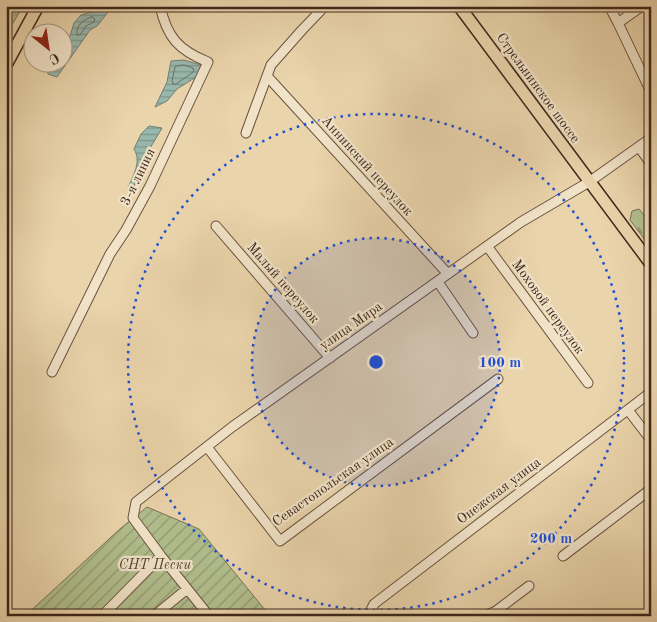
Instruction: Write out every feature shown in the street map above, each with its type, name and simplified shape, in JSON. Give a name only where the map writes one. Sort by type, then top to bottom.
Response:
[{"type":"main road","points":[[6,65],[38,6]]},
{"type":"main road","name":"Стрельнинское шоссе","points":[[459,6],[651,264]]},
{"type":"street","name":"3-я линия","points":[[52,372],[110,254],[126,230],[150,186],[208,62],[198,58],[182,47],[170,34],[162,17],[160,6]]},
{"type":"street","points":[[246,133],[271,65],[325,6]]},
{"type":"street","points":[[609,6],[651,92]]},
{"type":"street","points":[[618,23],[642,6]]},
{"type":"street","name":"Аннинский переулок","points":[[266,76],[448,274]]},
{"type":"street","name":"улица Мира","points":[[160,556],[133,518],[136,502],[240,422],[487,246],[521,222],[591,184],[651,138]]},
{"type":"street","points":[[639,147],[651,164]]},
{"type":"street","name":"Малый переулок","points":[[216,226],[330,358]]},
{"type":"street","name":"Моховой переулок","points":[[487,246],[588,383]]},
{"type":"street","points":[[438,282],[473,333]]},
{"type":"street","name":"Севастопольская улица","points":[[207,447],[280,541],[498,379]]},
{"type":"street","name":"Онежская улица","points":[[368,616],[374,604],[651,392]]},
{"type":"street","points":[[628,410],[651,440]]},
{"type":"street","points":[[563,556],[651,489]]},
{"type":"street","points":[[102,616],[160,556],[209,616]]},
{"type":"street","points":[[485,616],[496,611],[529,586]]},
{"type":"street","points":[[154,616],[187,589]]},
{"type":"green space","points":[[6,6],[23,6],[6,35]]},
{"type":"green space","points":[[639,209],[651,223],[651,248],[630,220],[632,211]]},
{"type":"green space","name":"СНТ Пески","points":[[147,507],[199,529],[270,616],[25,616],[121,528]]},
{"type":"water","points":[[96,6],[113,6],[97,26],[90,30],[72,56],[72,29],[74,23],[81,15],[91,12]]},
{"type":"water","points":[[184,60],[201,65],[196,77],[177,89],[167,101],[155,107],[167,82],[171,61]]},
{"type":"water","points":[[48,72],[61,72],[57,77],[48,74]]},
{"type":"water","points":[[149,126],[162,128],[146,155],[132,192],[128,188],[137,164],[134,149],[141,134]]}]
